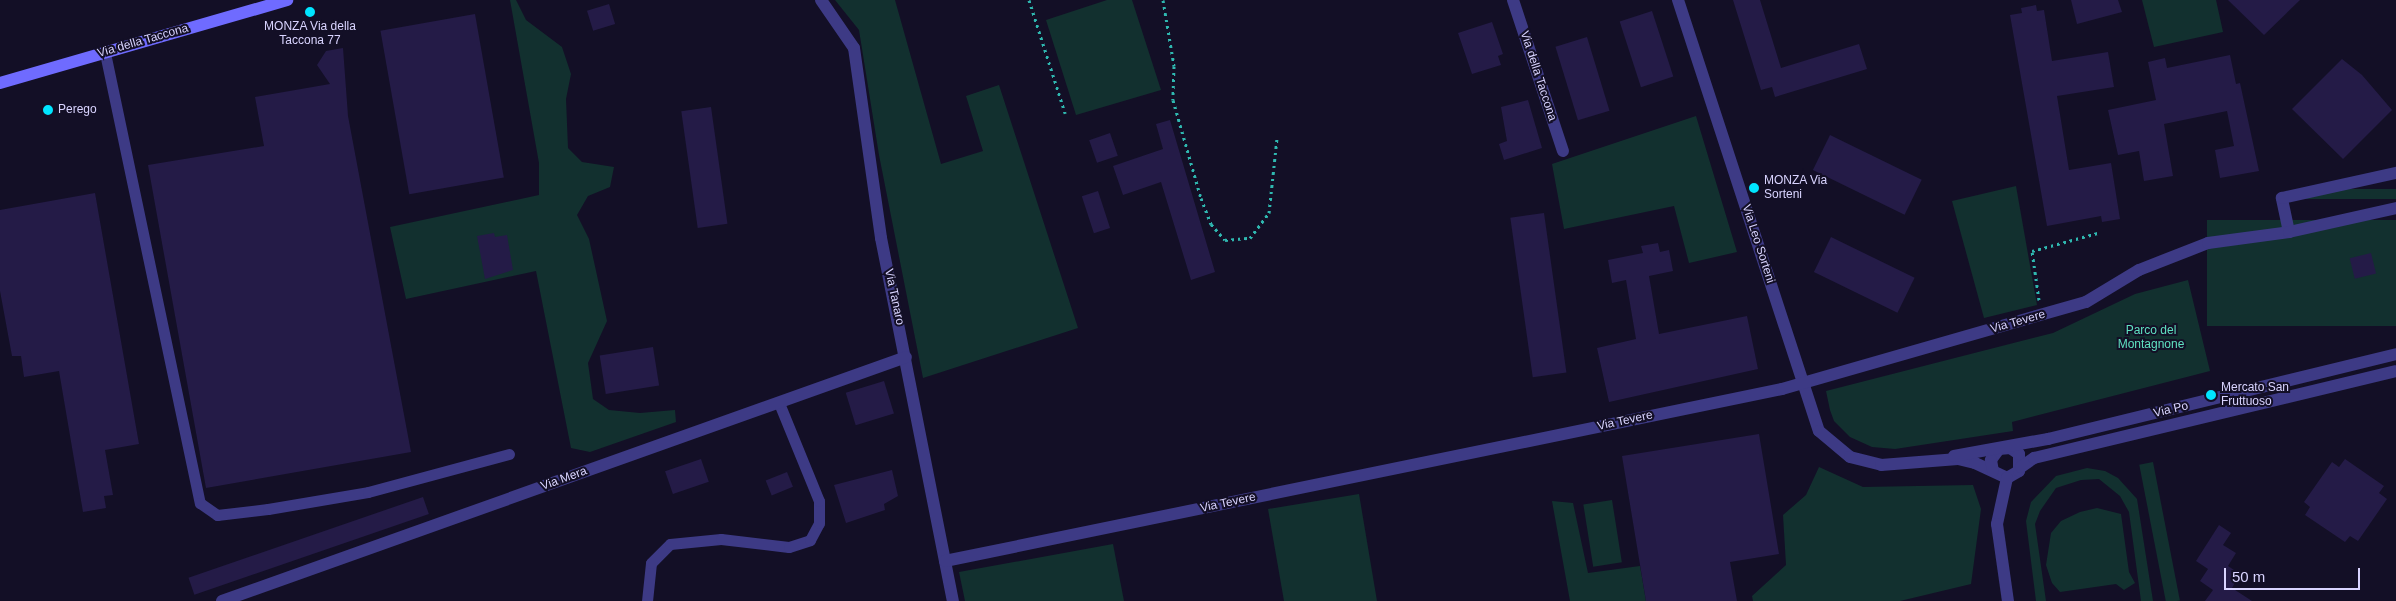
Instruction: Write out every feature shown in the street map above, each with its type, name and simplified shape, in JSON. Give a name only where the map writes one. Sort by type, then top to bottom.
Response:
[{"type":"main road","name":"Via della Taccona","points":[[0,83],[287,0]]},
{"type":"street","name":"Via Tanaro","points":[[821,0],[854,48],[881,238],[954,601]]},
{"type":"street","name":"Via della Taccona","points":[[1513,0],[1562,151]]},
{"type":"street","name":"Via Leo Sorteni","points":[[1678,0],[1820,431],[1844,453],[1861,462],[1904,464],[1940,460]]},
{"type":"street","points":[[2289,232],[2282,198],[2396,173]]},
{"type":"street","name":"Via Tevere","points":[[945,561],[1803,384],[2086,302],[2140,270],[2208,244],[2289,232],[2396,208]]},
{"type":"street","name":"Via Po","points":[[1940,460],[2003,448],[2396,354]]},
{"type":"street","name":"Via Mera","points":[[222,601],[906,357]]},
{"type":"street","name":"Via Po","points":[[2021,467],[2034,458],[2396,371]]},
{"type":"street","points":[[1940,460],[1966,460],[2007,478],[2014,476],[2021,467],[2018,453],[2003,448],[1992,455],[1993,471]]},
{"type":"street","points":[[2007,478],[1997,524],[2008,601]]},
{"type":"lane","points":[[105,52],[200,503],[217,515],[268,509],[368,492],[509,454]]},
{"type":"lane","points":[[647,601],[651,564],[670,544],[721,540],[789,547],[810,540],[819,523],[819,501],[779,403]]},
{"type":"path","points":[[1029,0],[1065,113]]},
{"type":"path","points":[[1163,0],[1174,66],[1173,100],[1204,207],[1211,224],[1225,240],[1250,238],[1268,213],[1277,138]]},
{"type":"path","points":[[2041,315],[2032,251],[2098,232]]},
{"type":"green space","points":[[510,0],[516,0],[526,20],[562,47],[571,74],[566,99],[568,148],[582,162],[614,167],[610,187],[588,196],[577,215],[589,239],[607,321],[588,363],[593,399],[609,410],[640,413],[675,410],[676,422],[590,452],[571,448],[536,271],[406,299],[390,227],[539,195],[539,163]]},
{"type":"green space","points":[[835,0],[895,0],[941,164],[983,151],[966,96],[999,85],[1078,328],[923,378],[879,155],[859,30]]},
{"type":"green space","points":[[1107,0],[1132,0],[1161,90],[1076,115],[1046,20]]},
{"type":"green space","points":[[2142,0],[2216,0],[2223,32],[2154,47]]},
{"type":"green space","points":[[1696,116],[1737,252],[1689,263],[1674,206],[1564,229],[1552,164]]},
{"type":"green space","points":[[2016,186],[2037,305],[1984,318],[1952,201]]},
{"type":"green space","points":[[2296,189],[2396,189],[2396,199],[2296,199]]},
{"type":"green space","points":[[2207,220],[2396,220],[2396,326],[2207,326]]},
{"type":"green space","name":"Parco del Montagnone","points":[[2188,280],[2210,371],[2012,422],[2013,431],[1895,449],[1872,447],[1850,437],[1834,421],[1826,391],[2053,333],[2135,294]]},
{"type":"green space","points":[[2153,462],[2180,600],[2166,601],[2139,465]]},
{"type":"green space","points":[[1819,467],[1863,487],[1973,485],[1981,509],[1971,584],[1900,601],[1753,601],[1752,596],[1786,565],[1783,515],[1806,495]]},
{"type":"green space","points":[[2087,468],[2105,471],[2118,478],[2137,499],[2153,601],[2141,601],[2129,512],[2120,496],[2099,479],[2081,480],[2056,488],[2040,511],[2035,524],[2046,601],[2036,601],[2026,521],[2031,502],[2056,476]]},
{"type":"green space","points":[[1359,494],[1377,601],[1284,601],[1268,509]]},
{"type":"green space","points":[[1612,500],[1622,562],[1593,567],[1583,505]]},
{"type":"green space","points":[[1552,501],[1573,503],[1588,573],[1640,566],[1646,601],[1570,601]]},
{"type":"green space","points":[[2097,508],[2121,514],[2129,572],[2135,583],[2124,590],[2116,584],[2060,592],[2052,583],[2046,565],[2051,533],[2061,521],[2080,512]]},
{"type":"green space","points":[[1113,544],[1124,601],[965,601],[959,572]]},
{"type":"building","points":[[1733,0],[1760,0],[1781,68],[1859,44],[1867,69],[1775,97],[1772,87],[1761,90]]},
{"type":"building","points":[[2071,0],[2118,0],[2122,12],[2077,24]]},
{"type":"building","points":[[2228,0],[2300,0],[2264,35]]},
{"type":"building","points":[[609,4],[615,24],[593,31],[587,11]]},
{"type":"building","points":[[2036,5],[2037,11],[2044,10],[2052,61],[2108,52],[2114,87],[2057,96],[2069,170],[2111,163],[2120,219],[2102,222],[2101,216],[2047,226],[2010,15],[2022,13],[2021,8]]},
{"type":"building","points":[[1652,11],[1673,77],[1641,87],[1620,22]]},
{"type":"building","points":[[475,14],[504,177],[409,194],[380,31]]},
{"type":"building","points":[[1492,22],[1503,54],[1498,56],[1501,65],[1472,74],[1458,33]]},
{"type":"building","points":[[1587,37],[1610,111],[1578,120],[1555,47]]},
{"type":"building","points":[[343,48],[348,116],[411,452],[206,488],[148,165],[264,146],[255,97],[330,84],[317,65],[326,51]]},
{"type":"building","points":[[2230,55],[2236,84],[2240,83],[2259,171],[2220,178],[2215,150],[2234,146],[2227,111],[2164,124],[2173,176],[2144,181],[2139,151],[2118,155],[2108,110],[2156,100],[2148,62],[2165,58],[2167,68]]},
{"type":"building","points":[[2342,59],[2362,75],[2392,110],[2343,159],[2292,109]]},
{"type":"building","points":[[1528,100],[1542,148],[1504,160],[1499,144],[1507,141],[1501,107]]},
{"type":"building","points":[[711,107],[727,224],[698,228],[681,111]]},
{"type":"building","points":[[1170,120],[1215,272],[1191,280],[1161,182],[1123,195],[1113,166],[1163,149],[1156,124]]},
{"type":"building","points":[[1110,133],[1118,156],[1097,163],[1089,140]]},
{"type":"building","points":[[1830,135],[1922,180],[1905,215],[1813,170]]},
{"type":"building","points":[[1098,191],[1110,228],[1094,233],[1082,196]]},
{"type":"building","points":[[95,193],[139,444],[105,450],[113,495],[104,496],[106,508],[83,512],[59,371],[24,377],[21,356],[12,356],[0,291],[0,210]]},
{"type":"building","points":[[1544,213],[1566,372],[1533,377],[1510,218]]},
{"type":"building","points":[[494,233],[495,237],[507,235],[513,270],[485,279],[477,236]]},
{"type":"building","points":[[1831,237],[1915,278],[1897,313],[1814,272]]},
{"type":"building","points":[[1658,243],[1660,252],[1669,250],[1673,271],[1649,276],[1659,334],[1747,316],[1758,369],[1609,402],[1597,348],[1636,339],[1626,280],[1612,283],[1608,260],[1643,253],[1641,246]]},
{"type":"building","points":[[2371,253],[2376,273],[2355,279],[2350,258]]},
{"type":"building","points":[[653,347],[659,386],[606,394],[600,355]]},
{"type":"building","points":[[884,381],[894,414],[856,425],[846,393]]},
{"type":"building","points":[[1759,434],[1779,554],[1730,562],[1737,601],[1646,601],[1622,456]]},
{"type":"building","points":[[701,459],[709,482],[673,494],[665,471]]},
{"type":"building","points":[[2345,459],[2384,486],[2379,493],[2387,499],[2358,541],[2350,536],[2345,542],[2305,515],[2310,507],[2304,502],[2332,462],[2339,467]]},
{"type":"building","points":[[892,470],[898,496],[884,504],[885,510],[846,523],[834,485]]},
{"type":"building","points":[[787,472],[793,487],[772,495],[766,481]]},
{"type":"building","points":[[423,497],[429,514],[194,595],[189,578]]},
{"type":"building","points":[[2219,525],[2231,533],[2223,545],[2236,553],[2228,566],[2240,574],[2232,588],[2252,601],[2205,601],[2213,590],[2200,581],[2208,569],[2196,561]]},
{"type":"place","name":"MONZA Via della Taccona 77","points":[[310,12]]},
{"type":"place","name":"Perego","points":[[48,110]]},
{"type":"place","name":"MONZA Via Sorteni","points":[[1754,188]]},
{"type":"place","name":"Mercato San Fruttuoso","points":[[2211,395]]}]
